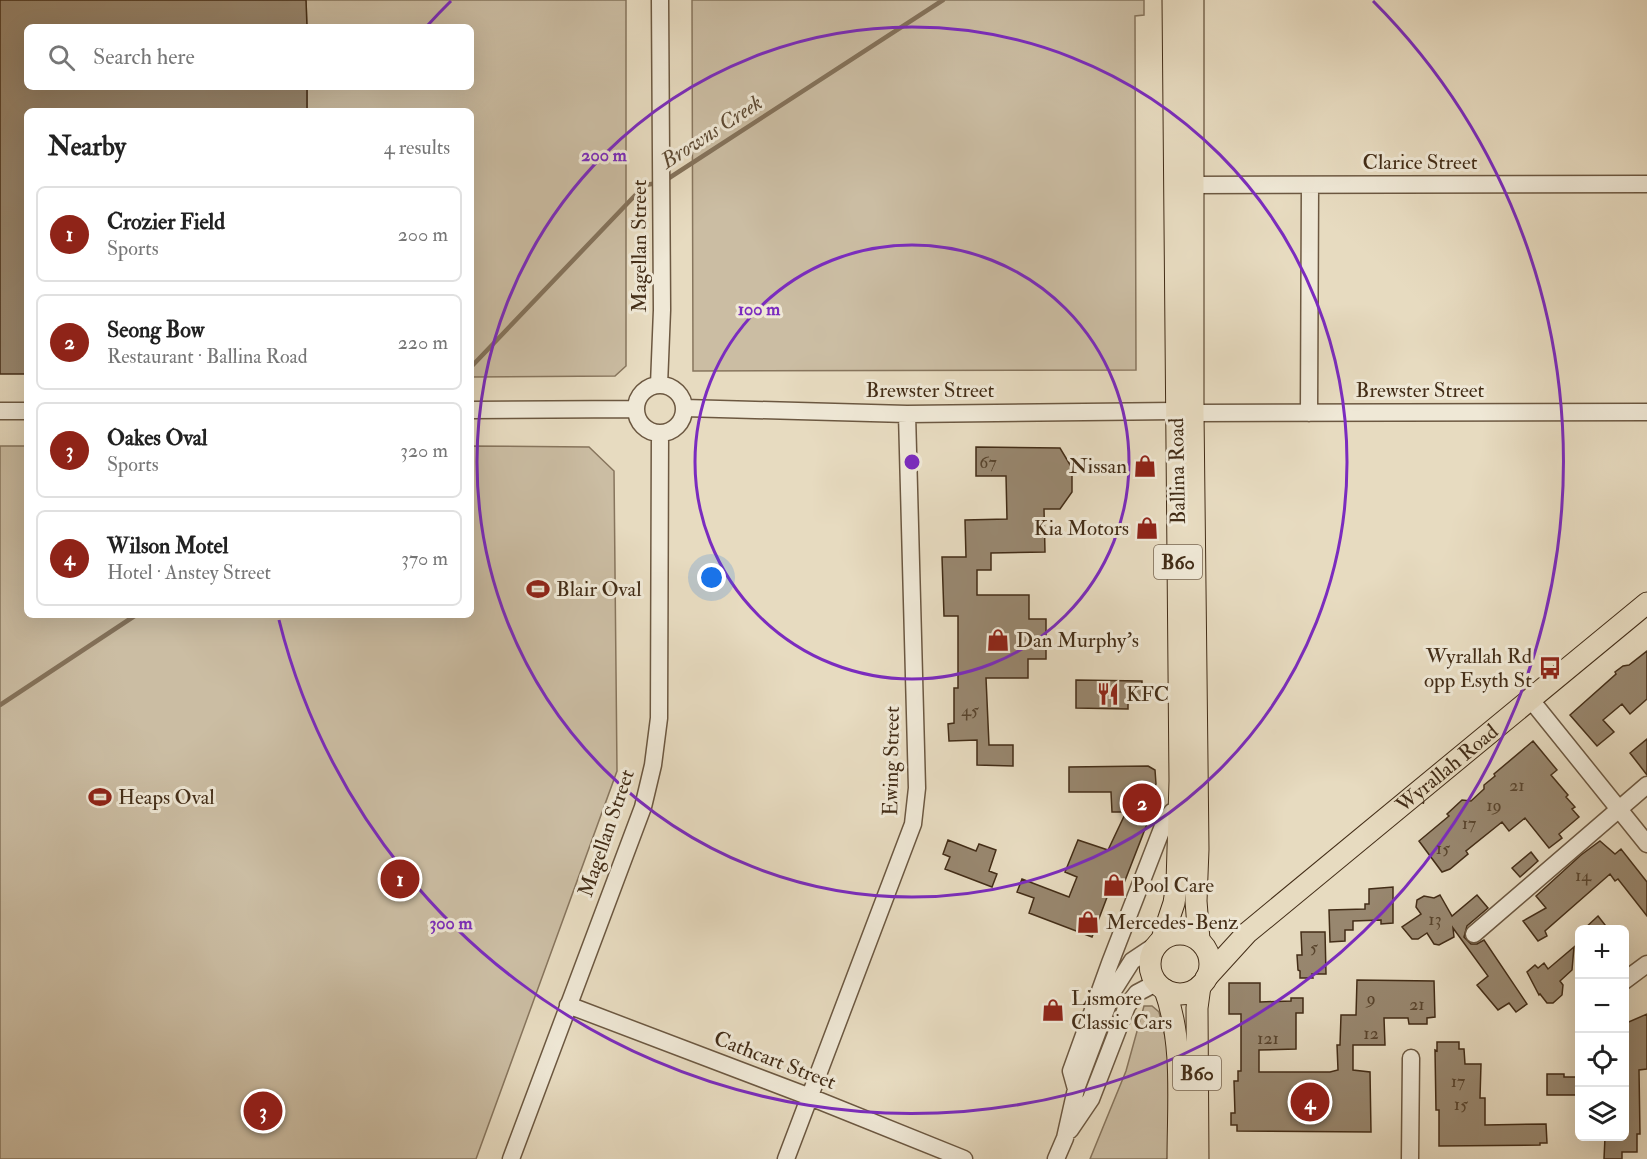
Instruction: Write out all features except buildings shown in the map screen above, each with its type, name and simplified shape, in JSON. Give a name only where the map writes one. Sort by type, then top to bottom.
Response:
[{"type":"main road","name":"Ballina Road","points":[[1173,0],[1197,837],[1196,901],[1201,942]]},
{"type":"main road","name":"Ballina Road","points":[[1159,942],[1174,903],[1180,809],[1185,412],[1192,185],[1193,0]]},
{"type":"main road","name":"Wyrallah Road","points":[[1203,982],[1247,933],[1647,603]]},
{"type":"main road","points":[[1159,942],[1178,933],[1192,936],[1201,942]]},
{"type":"main road","name":"Wyrallah Road","points":[[1201,942],[1247,933]]},
{"type":"main road","name":"B60","points":[[1159,942],[1150,958],[1150,967],[1172,1009],[1176,1030],[1178,1159]]},
{"type":"main road","name":"B60","points":[[1198,1159],[1197,1008],[1210,963],[1206,948],[1201,942]]},
{"type":"main road","points":[[1161,986],[1179,994],[1194,991],[1203,982]]},
{"type":"street","name":"Magellan Street","points":[[659,385],[662,310],[660,0]]},
{"type":"street","name":"Clarice Street","points":[[1192,185],[1647,184]]},
{"type":"street","points":[[1309,412],[1310,185]]},
{"type":"street","points":[[659,385],[674,390],[681,398],[684,408],[677,426],[660,433],[643,426],[636,409],[641,394],[659,385]]},
{"type":"street","name":"Brewster Street","points":[[684,408],[907,414],[1647,412]]},
{"type":"street","points":[[474,410],[636,409]]},
{"type":"street","points":[[0,411],[24,411]]},
{"type":"street","name":"Ewing Street","points":[[786,1159],[913,824],[916,808],[907,414]]},
{"type":"street","name":"Magellan Street","points":[[511,1159],[643,807],[653,765],[659,718],[660,433]]},
{"type":"street","points":[[1531,700],[1647,844]]},
{"type":"street","points":[[1474,933],[1647,785]]},
{"type":"street","points":[[1076,1089],[1071,1071],[1110,963],[1165,821],[1172,812],[1180,809]]},
{"type":"street","points":[[1065,1138],[1076,1089],[1113,991],[1132,961],[1159,942]]},
{"type":"street","points":[[1627,979],[1647,964]]},
{"type":"street","points":[[1056,1159],[1065,1138],[1091,1099],[1126,1006],[1137,993],[1161,986]]},
{"type":"street","name":"Cathcart Street","points":[[568,1005],[810,1097],[964,1159]]},
{"type":"street","points":[[1410,1159],[1411,1058]]},
{"type":"shaded area","points":[[306,0],[626,0],[626,366],[615,376],[474,377],[474,108],[307,108],[307,90],[474,90],[474,24],[307,24]]},
{"type":"shaded area","points":[[692,0],[1144,0],[1144,15],[1135,16],[1136,370],[693,371]]},
{"type":"shaded area","points":[[0,446],[24,446],[24,618],[474,618],[474,446],[589,447],[614,471],[617,771],[476,1159],[0,1159]]},
{"type":"shaded area","points":[[1144,1006],[1152,1006],[1159,1012],[1168,1049],[1169,1159],[1090,1159],[1126,1071]]},
{"type":"waterway","name":"Browns Creek","points":[[666,180],[943,0]]},
{"type":"waterway","name":"Browns Creek","points":[[474,364],[645,185],[658,183]]},
{"type":"waterway","name":"Browns Creek","points":[[0,705],[131,618]]},
{"type":"place","name":"Nissan","points":[[1145,466]]},
{"type":"place","name":"Kia Motors","points":[[1147,528]]},
{"type":"place","name":"Blair Oval","points":[[538,589]]},
{"type":"place","name":"Dan Murphy's","points":[[998,640]]},
{"type":"place","name":"Wyrallah Rd opp Esyth St","points":[[1550,668]]},
{"type":"place","name":"KFC","points":[[1108,694]]},
{"type":"place","name":"Heaps Oval","points":[[100,797]]},
{"type":"place","name":"Seong Bow","points":[[1142,803]]},
{"type":"place","name":"Crozier Field","points":[[400,879]]},
{"type":"place","name":"Pool Care","points":[[1114,885]]},
{"type":"place","name":"Mercedes-Benz","points":[[1088,922]]},
{"type":"place","name":"Lismore Classic Cars","points":[[1053,1010]]},
{"type":"place","name":"Wilson Motel","points":[[1310,1102]]},
{"type":"place","name":"Oakes Oval","points":[[263,1111]]}]
